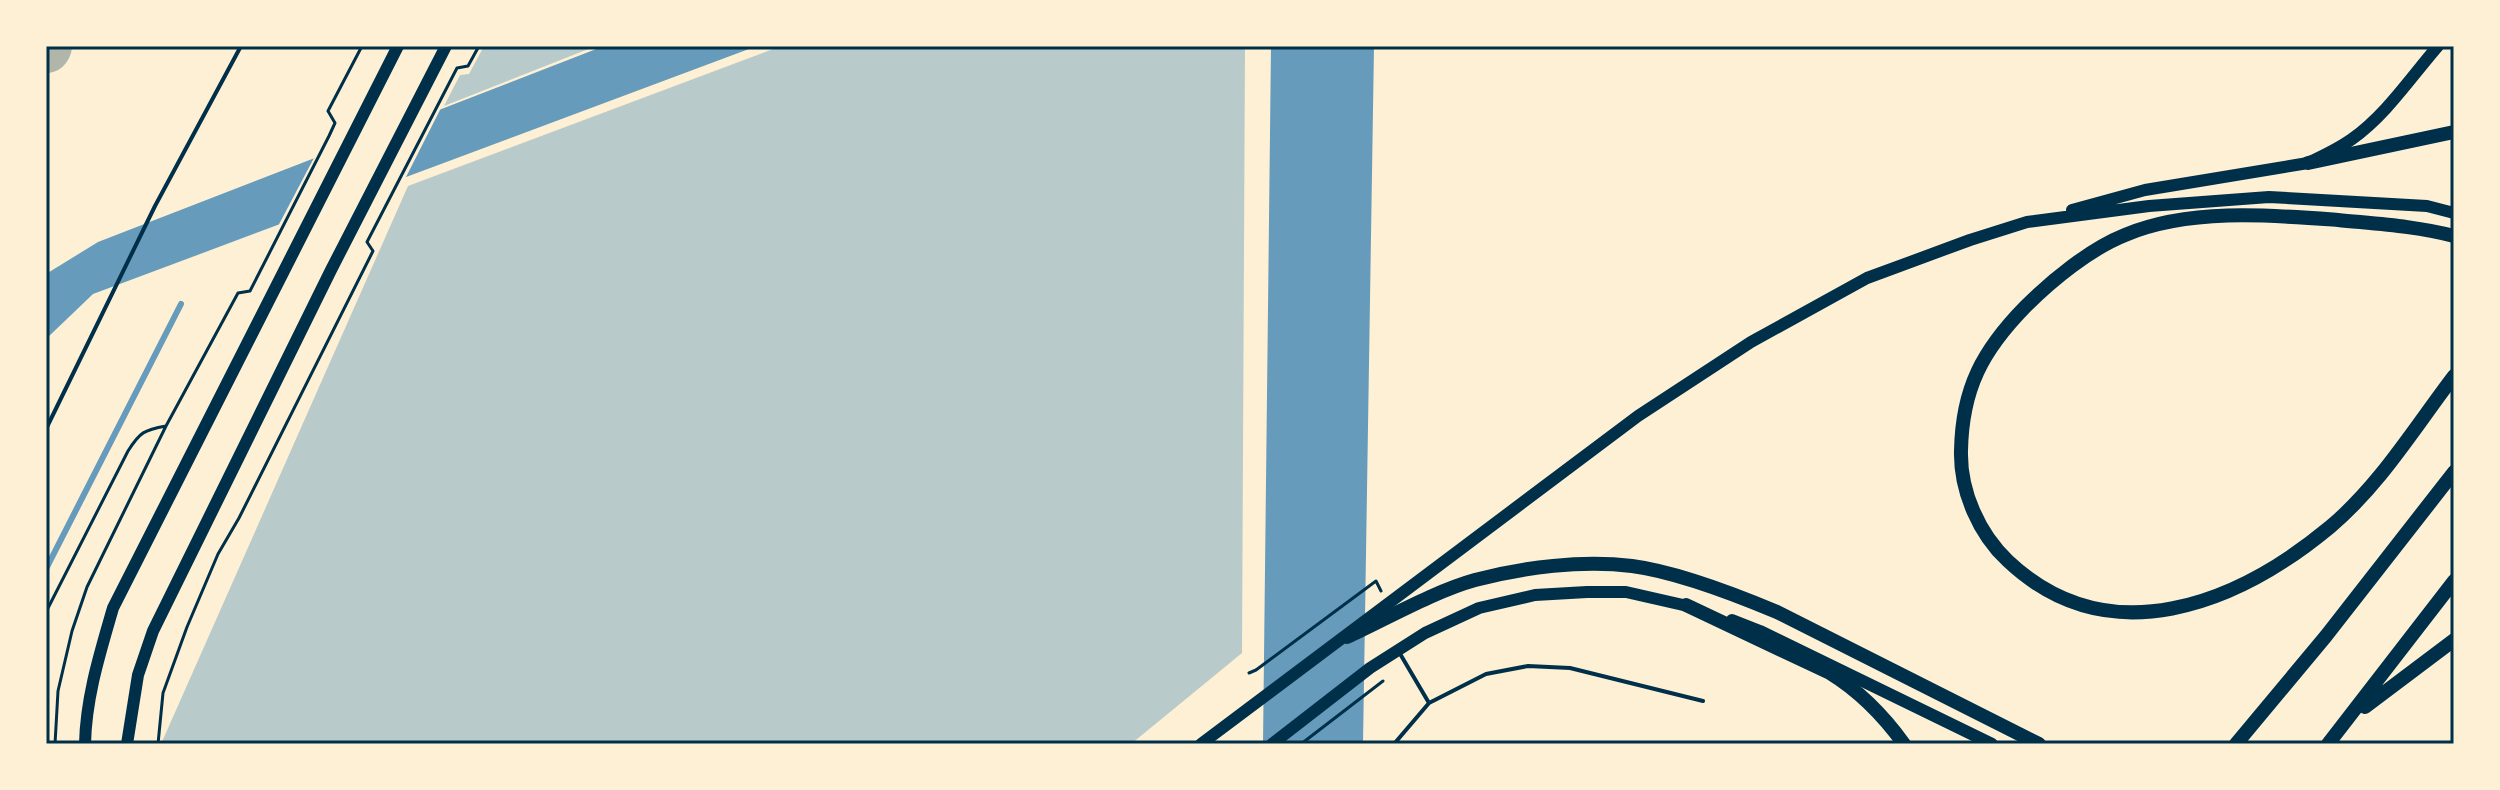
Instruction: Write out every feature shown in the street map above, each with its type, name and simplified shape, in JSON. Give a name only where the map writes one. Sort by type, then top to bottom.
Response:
[{"type":"highway","points":[[2308,163],[2454,132]]},
{"type":"highway","points":[[2454,236],[2395,225],[2232,216],[2175,221],[2125,235],[2080,261],[2039,293],[2005,328],[1980,363],[1965,408],[1961,454],[1969,503],[1993,547],[2029,580],[2072,602],[2111,612],[2151,613],[2200,603],[2249,582],[2276,566],[2333,524],[2392,461],[2454,376]]},
{"type":"highway","points":[[2236,744],[2326,636],[2454,472]]},
{"type":"highway","points":[[1347,637],[1474,580],[1531,569],[1596,563],[1635,566],[1725,591],[1777,612],[2039,744]]},
{"type":"highway","points":[[2328,744],[2454,581]]},
{"type":"highway","points":[[1686,605],[1848,684],[1869,701],[1904,744]]},
{"type":"highway","points":[[2346,722],[2454,640]]},
{"type":"main road","points":[[85,744],[85,721],[98,658],[113,608],[398,46]]},
{"type":"main road","points":[[127,744],[138,675],[153,631],[331,270],[446,46]]},
{"type":"main road","points":[[1201,744],[1638,416],[1751,342],[1867,278],[1970,240],[2145,190],[2308,163],[2355,138],[2438,46]]},
{"type":"main road","points":[[2027,222],[2149,206],[2269,197],[2427,206],[2454,213]]},
{"type":"main road","points":[[1272,744],[1370,668],[1425,633],[1479,608],[1535,595],[1626,592],[1686,605],[1760,631],[1992,744]]},
{"type":"lane","points":[[46,429],[155,206],[241,46]]},
{"type":"lane","points":[[1398,650],[1429,703]]},
{"type":"lane","points":[[1394,744],[1429,703],[1486,674],[1528,666],[1570,668],[1703,701]]},
{"type":"path","points":[[55,744],[58,691],[72,631],[87,587],[166,426],[238,293],[250,291],[329,136],[335,123],[328,111],[362,46]]},
{"type":"path","points":[[158,744],[163,693],[218,554],[373,251],[367,242],[457,68],[468,66],[479,46]]},
{"type":"path","points":[[46,612],[138,435],[166,426]]},
{"type":"path","points":[[1249,673],[1376,581],[1389,605]]},
{"type":"path","points":[[1301,744],[1383,681]]},
{"type":"shaded area","points":[[484,46],[596,46],[444,106],[460,75],[469,74]]},
{"type":"shaded area","points":[[781,46],[1245,46],[1242,653],[1131,744],[161,744],[408,186]]},
{"type":"water","points":[[604,46],[757,46],[93,294],[46,339],[46,274],[98,242]]},
{"type":"water","points":[[1271,46],[1374,46],[1363,744],[1263,744]]},
{"type":"pier","points":[[443,104],[403,183],[276,230],[316,154]]},
{"type":"waterway","points":[[46,569],[181,304]]}]
